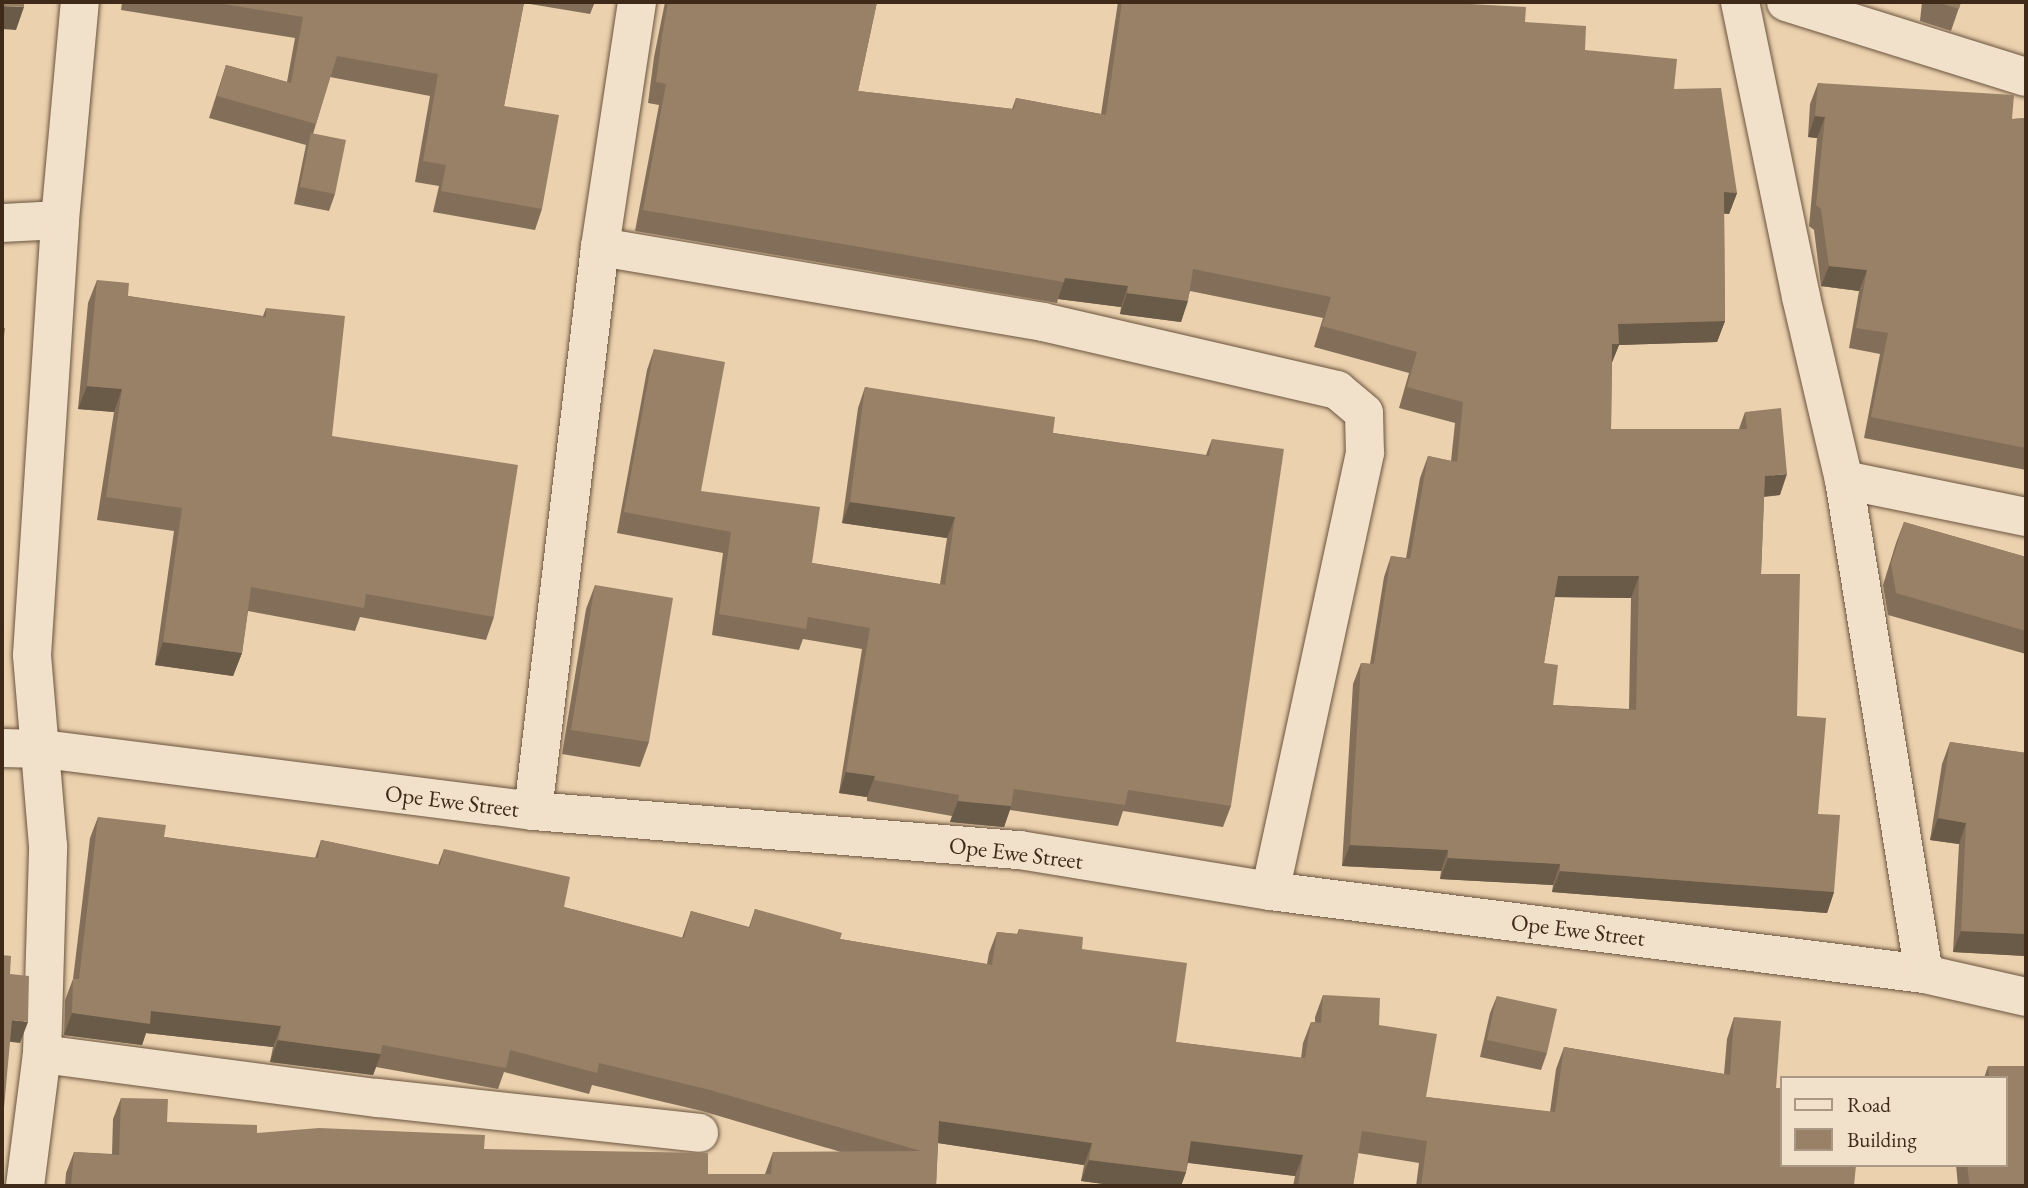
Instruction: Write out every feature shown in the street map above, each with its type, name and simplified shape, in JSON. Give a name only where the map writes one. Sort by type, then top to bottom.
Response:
[{"type":"street","points":[[25,1186],[42,1054],[48,846],[43,749],[32,655],[60,220],[80,2]]},
{"type":"street","points":[[533,811],[600,247],[637,2]]},
{"type":"street","points":[[1740,2],[1844,480],[1924,974]]},
{"type":"street","points":[[1786,2],[2026,78]]},
{"type":"street","points":[[2,223],[60,220]]},
{"type":"street","points":[[600,247],[1043,322],[1337,390],[1364,413],[1365,453],[1270,891]]},
{"type":"street","points":[[1844,480],[2026,517]]},
{"type":"street","name":"Ope Ewe Street","points":[[2,748],[43,749],[533,811],[1020,850],[1270,891],[1924,974],[2026,997]]},
{"type":"street","points":[[42,1054],[378,1098],[699,1133]]},
{"type":"building","points":[[2,2],[24,2],[24,7],[2,6]]},
{"type":"building","points":[[211,2],[524,2],[504,106],[559,115],[542,209],[441,191],[446,165],[423,161],[438,74],[337,56],[316,124],[217,96],[226,65],[291,83],[303,17]]},
{"type":"building","points":[[668,2],[877,2],[858,91],[1014,109],[1016,98],[1106,115],[1122,2],[1433,2],[1526,7],[1525,22],[1586,26],[1585,50],[1677,59],[1674,89],[1721,88],[1737,193],[1724,192],[1725,321],[1618,324],[1619,344],[1612,344],[1611,429],[1747,429],[1745,412],[1781,408],[1787,474],[1765,476],[1761,574],[1800,574],[1797,716],[1826,718],[1818,814],[1840,815],[1834,892],[1560,871],[1560,864],[1448,858],[1448,850],[1350,845],[1361,663],[1374,664],[1391,556],[1410,559],[1428,456],[1457,462],[1463,402],[1407,387],[1417,352],[1322,326],[1331,297],[1193,269],[1188,301],[1127,293],[1128,286],[1065,278],[1064,282],[643,210],[666,84],[656,82]],"holes":[[[1558,576],[1639,576],[1636,710],[1553,705],[1558,665],[1544,663]]]},
{"type":"building","points":[[1937,2],[1961,2],[1959,9]]},
{"type":"building","points":[[1818,83],[2014,95],[2012,119],[2026,118],[2026,448],[1871,417],[1888,333],[1856,328],[1867,270],[1829,266],[1821,209],[1816,205],[1825,117],[1815,116]]},
{"type":"building","points":[[311,133],[346,140],[335,194],[300,187]]},
{"type":"building","points":[[97,280],[129,283],[128,296],[266,317],[266,308],[345,316],[332,436],[518,465],[494,617],[366,594],[364,608],[251,587],[242,653],[163,642],[182,508],[106,497],[122,389],[87,386]]},
{"type":"building","points":[[2,328],[5,328],[2,353]]},
{"type":"building","points":[[654,349],[725,362],[701,491],[820,507],[812,563],[945,585],[955,517],[850,502],[865,387],[1055,417],[1053,433],[1209,456],[1212,439],[1284,449],[1231,806],[1128,790],[1125,805],[1014,789],[1011,806],[958,801],[959,795],[874,780],[875,776],[846,772],[870,628],[808,617],[806,629],[719,614],[731,532],[624,512]]},
{"type":"building","points":[[1904,522],[2026,557],[2026,631],[1896,593],[1891,564]]},
{"type":"building","points":[[595,585],[673,598],[649,742],[571,730]]},
{"type":"building","points":[[1950,742],[2026,753],[2026,934],[1961,931],[1966,823],[1938,818]]},
{"type":"building","points":[[98,817],[166,825],[164,837],[318,858],[321,840],[440,865],[444,849],[570,877],[564,907],[684,938],[691,911],[750,928],[755,909],[842,933],[840,939],[992,965],[997,932],[1018,934],[1019,929],[1083,937],[1082,949],[1187,963],[1176,1042],[1305,1058],[1311,1022],[1321,1023],[1323,995],[1380,998],[1379,1025],[1437,1034],[1426,1097],[1555,1112],[1564,1047],[1730,1075],[1734,1017],[1781,1021],[1776,1088],[1780,1088],[1780,1167],[1856,1167],[1854,1186],[1421,1186],[1427,1141],[1362,1131],[1353,1186],[1298,1186],[1303,1155],[1191,1141],[1186,1172],[1089,1160],[1092,1143],[939,1121],[936,1186],[71,1186],[74,1152],[119,1155],[121,1098],[168,1099],[167,1122],[257,1125],[257,1133],[319,1128],[485,1135],[484,1149],[708,1153],[708,1174],[771,1174],[773,1152],[921,1151],[710,1090],[599,1063],[597,1073],[510,1050],[506,1068],[382,1045],[381,1054],[278,1040],[281,1026],[151,1011],[150,1024],[72,1013],[73,979],[79,979]]},
{"type":"building","points":[[2,955],[11,956],[10,974],[29,976],[28,1022],[12,1020],[3,1119],[2,1118]]},
{"type":"building","points":[[1497,996],[1557,1009],[1547,1053],[1487,1040]]},
{"type":"building","points":[[1988,1066],[2026,1066],[2026,1186],[1970,1186],[1967,1167],[2007,1167],[2007,1076],[1989,1076]]}]
